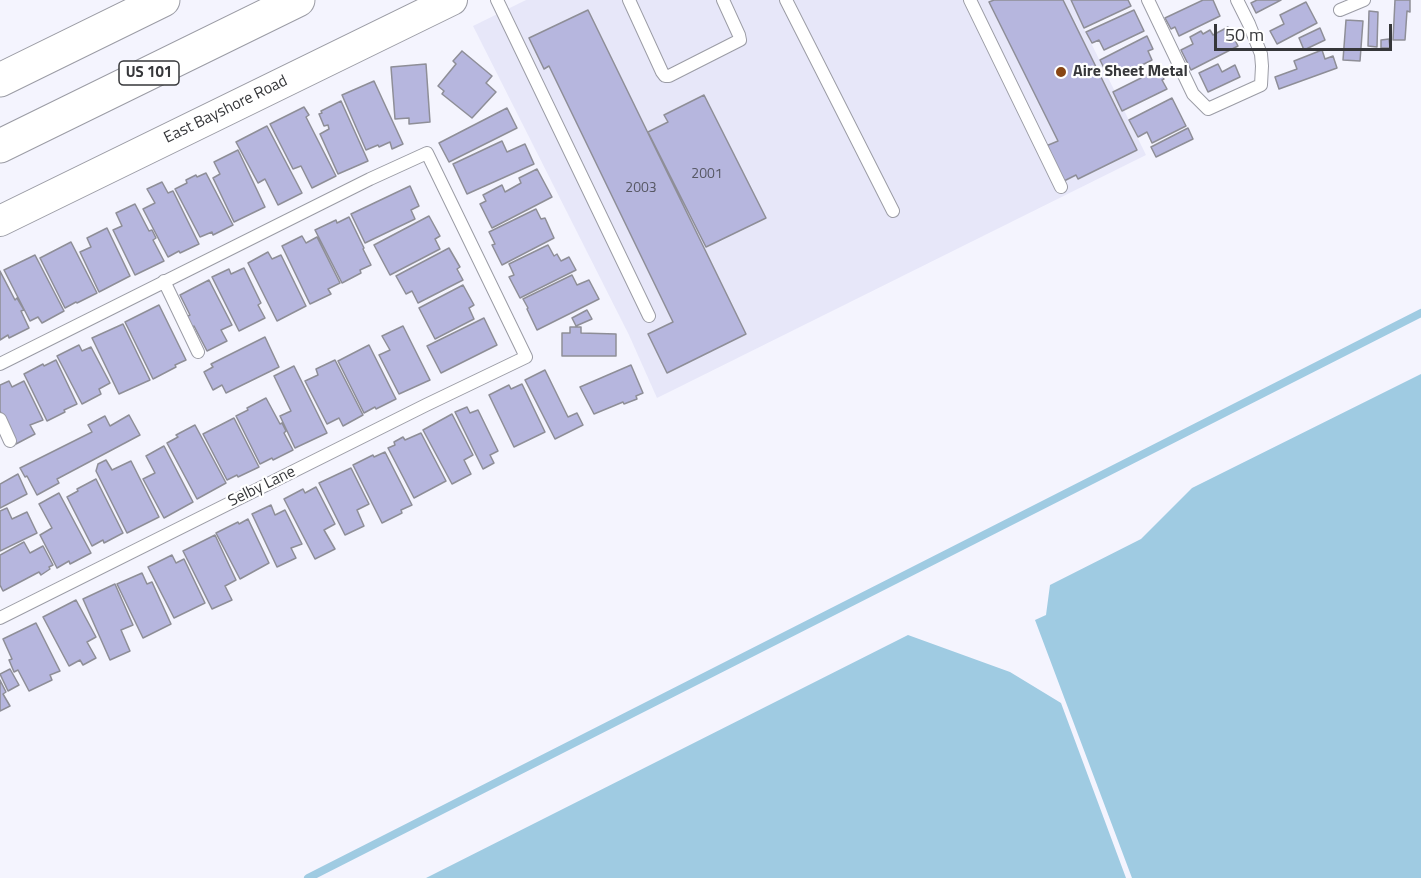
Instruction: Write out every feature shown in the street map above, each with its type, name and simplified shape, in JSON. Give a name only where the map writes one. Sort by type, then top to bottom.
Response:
[{"type":"highway","points":[[0,80],[163,0]]},
{"type":"highway","name":"US 101","points":[[0,146],[298,0]]},
{"type":"street","name":"East Bayshore Road","points":[[0,221],[452,0]]},
{"type":"lane","points":[[497,0],[649,316]]},
{"type":"lane","points":[[629,0],[665,76],[740,40],[723,0]]},
{"type":"lane","points":[[786,0],[893,211]]},
{"type":"lane","points":[[970,0],[1061,187]]},
{"type":"lane","points":[[1148,0],[1193,94],[1208,109],[1261,85],[1261,54],[1237,0]]},
{"type":"lane","points":[[1340,10],[1364,0]]},
{"type":"lane","name":"Selby Lane","points":[[0,618],[526,357],[427,153],[164,281]]},
{"type":"lane","points":[[0,364],[164,281],[198,352]]},
{"type":"lane","points":[[0,419],[10,441]]},
{"type":"shaded area","points":[[526,0],[1070,0],[1146,155],[657,398],[629,335],[473,26]]},
{"type":"water","points":[[1421,374],[1421,878],[1132,878],[1035,620],[1046,615],[1050,585],[1141,539],[1192,488]]},
{"type":"water","points":[[908,635],[1010,672],[1061,703],[1126,878],[426,878]]},
{"type":"building","name":"Aire Sheet Metal","points":[[994,0],[1063,0],[1137,150],[1078,179],[1076,175],[1064,181],[1046,146],[1058,141],[989,2]]},
{"type":"building","points":[[1071,0],[1128,0],[1131,6],[1084,28]]},
{"type":"building","points":[[1203,0],[1213,0],[1220,16],[1179,36],[1175,27],[1171,29],[1165,18]]},
{"type":"building","points":[[1257,0],[1281,0],[1256,13],[1251,3]]},
{"type":"building","points":[[1395,0],[1410,0],[1405,40],[1393,40]]},
{"type":"building","points":[[1306,2],[1317,23],[1277,44],[1270,31],[1284,24],[1280,15]]},
{"type":"building","points":[[588,10],[746,334],[667,373],[648,334],[673,322],[549,66],[544,69],[529,38]]},
{"type":"building","points":[[1134,10],[1144,31],[1104,50],[1099,40],[1092,43],[1086,32]]},
{"type":"building","points":[[1369,11],[1378,12],[1377,47],[1368,46]]},
{"type":"building","points":[[1346,20],[1363,21],[1360,61],[1343,60]]},
{"type":"building","points":[[1228,27],[1238,46],[1191,70],[1181,50],[1193,44],[1190,37],[1201,31],[1203,34],[1210,30],[1213,35]]},
{"type":"building","points":[[1320,28],[1325,40],[1304,50],[1299,38]]},
{"type":"building","points":[[1147,36],[1153,49],[1148,51],[1152,60],[1120,76],[1115,67],[1106,72],[1100,60]]},
{"type":"building","points":[[1389,39],[1390,48],[1381,48],[1381,40]]},
{"type":"building","points":[[1322,50],[1325,59],[1333,56],[1337,68],[1279,89],[1275,77],[1297,69],[1294,61]]},
{"type":"building","points":[[462,51],[492,76],[486,83],[496,92],[472,118],[442,94],[444,91],[438,86],[456,64],[453,61]]},
{"type":"building","points":[[426,64],[430,122],[409,124],[409,118],[395,119],[391,67]]},
{"type":"building","points":[[1218,64],[1222,72],[1235,65],[1240,77],[1208,92],[1199,73]]},
{"type":"building","points":[[1159,69],[1167,89],[1122,111],[1113,92]]},
{"type":"building","points":[[374,81],[403,144],[392,149],[390,142],[366,150],[342,95]]},
{"type":"building","points":[[704,95],[766,218],[706,247],[648,132],[668,122],[664,115]]},
{"type":"building","points":[[1172,98],[1186,126],[1152,143],[1147,132],[1138,137],[1129,120]]},
{"type":"building","points":[[341,101],[368,161],[338,174],[320,134],[329,129],[328,125],[324,126],[319,114]]},
{"type":"building","points":[[304,107],[309,115],[306,117],[336,176],[312,188],[301,166],[293,169],[270,124]]},
{"type":"building","points":[[507,108],[517,128],[449,162],[439,143]]},
{"type":"building","points":[[267,126],[302,193],[278,205],[265,179],[258,183],[236,142]]},
{"type":"building","points":[[1188,128],[1193,139],[1156,157],[1151,147]]},
{"type":"building","points":[[502,141],[507,152],[525,144],[534,164],[467,194],[453,164]]},
{"type":"building","points":[[238,150],[265,207],[234,222],[213,178],[220,174],[214,162]]},
{"type":"building","points":[[537,169],[552,197],[492,228],[480,204],[486,201],[483,195],[502,185],[505,192],[521,183],[519,178]]},
{"type":"building","points":[[206,173],[233,225],[213,235],[212,232],[200,237],[175,189],[187,183],[186,180]]},
{"type":"building","points":[[162,182],[168,193],[173,191],[199,244],[168,257],[143,209],[155,203],[147,189]]},
{"type":"building","points":[[410,186],[419,206],[411,210],[415,219],[365,243],[351,214]]},
{"type":"building","points":[[135,204],[149,231],[152,230],[156,238],[153,240],[164,261],[135,275],[113,230],[122,226],[116,213]]},
{"type":"building","points":[[536,209],[541,219],[545,218],[554,238],[502,265],[492,245],[495,244],[489,232]]},
{"type":"building","points":[[429,216],[440,236],[435,239],[440,249],[390,275],[374,245]]},
{"type":"building","points":[[349,217],[371,265],[342,283],[315,230],[336,220],[337,223]]},
{"type":"building","points":[[107,228],[130,276],[99,292],[80,252],[91,247],[87,238]]},
{"type":"building","points":[[302,236],[306,243],[317,237],[340,283],[328,289],[331,294],[310,304],[282,246]]},
{"type":"building","points":[[71,242],[97,293],[65,308],[40,258]]},
{"type":"building","points":[[548,245],[554,256],[557,254],[561,261],[569,257],[576,270],[520,298],[509,277],[514,275],[509,264]]},
{"type":"building","points":[[449,248],[460,267],[457,269],[463,280],[418,303],[412,291],[406,294],[396,276]]},
{"type":"building","points":[[268,252],[272,259],[281,255],[306,306],[277,321],[248,263]]},
{"type":"building","points":[[35,255],[64,311],[42,323],[38,317],[30,321],[4,270]]},
{"type":"building","points":[[244,268],[261,303],[258,305],[265,318],[239,331],[212,277],[229,269],[231,274]]},
{"type":"building","points":[[0,271],[15,300],[17,298],[24,310],[21,311],[29,328],[0,340]]},
{"type":"building","points":[[572,275],[577,285],[589,280],[599,299],[537,330],[523,299]]},
{"type":"building","points":[[209,280],[232,325],[221,330],[227,341],[207,351],[194,326],[191,328],[186,317],[190,315],[180,295]]},
{"type":"building","points":[[463,285],[474,305],[469,308],[474,319],[435,339],[419,308]]},
{"type":"building","points":[[159,305],[186,360],[153,379],[125,322]]},
{"type":"building","points":[[587,310],[592,319],[576,326],[572,318]]},
{"type":"building","points":[[484,318],[497,345],[441,373],[427,346]]},
{"type":"building","points":[[123,324],[150,380],[119,394],[92,338]]},
{"type":"building","points":[[403,326],[430,380],[399,394],[379,355],[390,350],[382,336]]},
{"type":"building","points":[[570,327],[581,327],[581,333],[616,334],[616,356],[562,356],[562,333],[570,333]]},
{"type":"building","points":[[265,337],[279,367],[226,393],[222,385],[213,390],[204,372],[213,367],[211,364]]},
{"type":"building","points":[[79,345],[82,351],[91,347],[110,383],[99,389],[101,394],[82,404],[57,356]]},
{"type":"building","points":[[369,345],[396,399],[364,413],[338,361]]},
{"type":"building","points":[[56,360],[77,404],[47,421],[24,374]]},
{"type":"building","points":[[335,360],[363,415],[343,426],[339,418],[327,424],[305,381],[318,375],[316,369]]},
{"type":"building","points":[[631,365],[643,393],[636,396],[637,399],[594,414],[580,387]]},
{"type":"building","points":[[294,366],[327,433],[295,448],[280,416],[291,411],[274,376]]},
{"type":"building","points":[[545,370],[568,417],[577,413],[583,425],[555,439],[525,380]]},
{"type":"building","points":[[9,381],[12,387],[24,381],[43,420],[30,425],[35,434],[16,444],[0,411],[0,385]]},
{"type":"building","points":[[522,384],[545,432],[514,447],[489,395],[509,385],[511,389]]},
{"type":"building","points":[[266,398],[280,424],[282,423],[286,431],[284,433],[293,450],[260,464],[236,416]]},
{"type":"building","points":[[467,407],[470,413],[478,410],[498,451],[490,455],[494,463],[483,469],[455,412]]},
{"type":"building","points":[[452,414],[473,455],[464,460],[471,474],[452,484],[423,430]]},
{"type":"building","points":[[129,415],[140,435],[57,479],[59,483],[37,495],[20,468],[92,432],[88,425],[105,416],[110,426]]},
{"type":"building","points":[[234,418],[259,467],[227,480],[203,434]]},
{"type":"building","points":[[195,425],[226,483],[197,499],[167,443],[178,437],[176,435]]},
{"type":"building","points":[[421,433],[446,481],[414,498],[388,448],[403,437],[405,440]]},
{"type":"building","points":[[164,446],[193,502],[164,518],[143,479],[155,473],[146,456]]},
{"type":"building","points":[[385,452],[412,505],[382,523],[353,465]]},
{"type":"building","points":[[106,460],[112,470],[131,461],[159,517],[127,533],[96,471],[98,464]]},
{"type":"building","points":[[351,468],[369,504],[357,510],[364,526],[345,535],[319,483]]},
{"type":"building","points":[[18,474],[27,494],[0,508],[0,484]]},
{"type":"building","points":[[96,479],[123,533],[104,543],[103,540],[92,546],[67,497]]},
{"type":"building","points":[[316,487],[335,524],[324,530],[335,549],[315,559],[284,499],[303,489],[305,493]]},
{"type":"building","points":[[59,493],[91,553],[57,568],[40,535],[52,528],[39,504]]},
{"type":"building","points":[[271,505],[275,515],[285,510],[302,544],[291,548],[296,558],[277,567],[252,514]]},
{"type":"building","points":[[7,508],[12,519],[27,512],[37,533],[0,551],[0,511]]},
{"type":"building","points":[[248,519],[269,563],[240,579],[216,533]]},
{"type":"building","points":[[215,535],[236,580],[225,586],[232,600],[212,609],[183,551]]},
{"type":"building","points":[[24,542],[30,553],[43,546],[53,565],[41,575],[39,572],[3,591],[0,585],[0,555]]},
{"type":"building","points":[[172,555],[176,563],[184,559],[205,603],[174,618],[148,567]]},
{"type":"building","points":[[142,573],[147,584],[152,582],[171,624],[143,638],[117,584]]},
{"type":"building","points":[[115,584],[133,625],[121,630],[130,651],[110,660],[83,599]]},
{"type":"building","points":[[76,600],[96,637],[87,642],[96,658],[83,665],[80,660],[69,666],[43,617]]},
{"type":"building","points":[[36,623],[60,671],[50,675],[52,680],[29,691],[18,670],[14,672],[9,660],[12,659],[3,639]]},
{"type":"building","points":[[10,669],[19,685],[8,691],[0,674]]},
{"type":"building","points":[[0,680],[6,692],[3,694],[10,706],[0,711]]},
{"type":"waterway","points":[[308,878],[1421,313]]},
{"type":"place","name":"Aire Sheet Metal","points":[[1061,72]]}]
